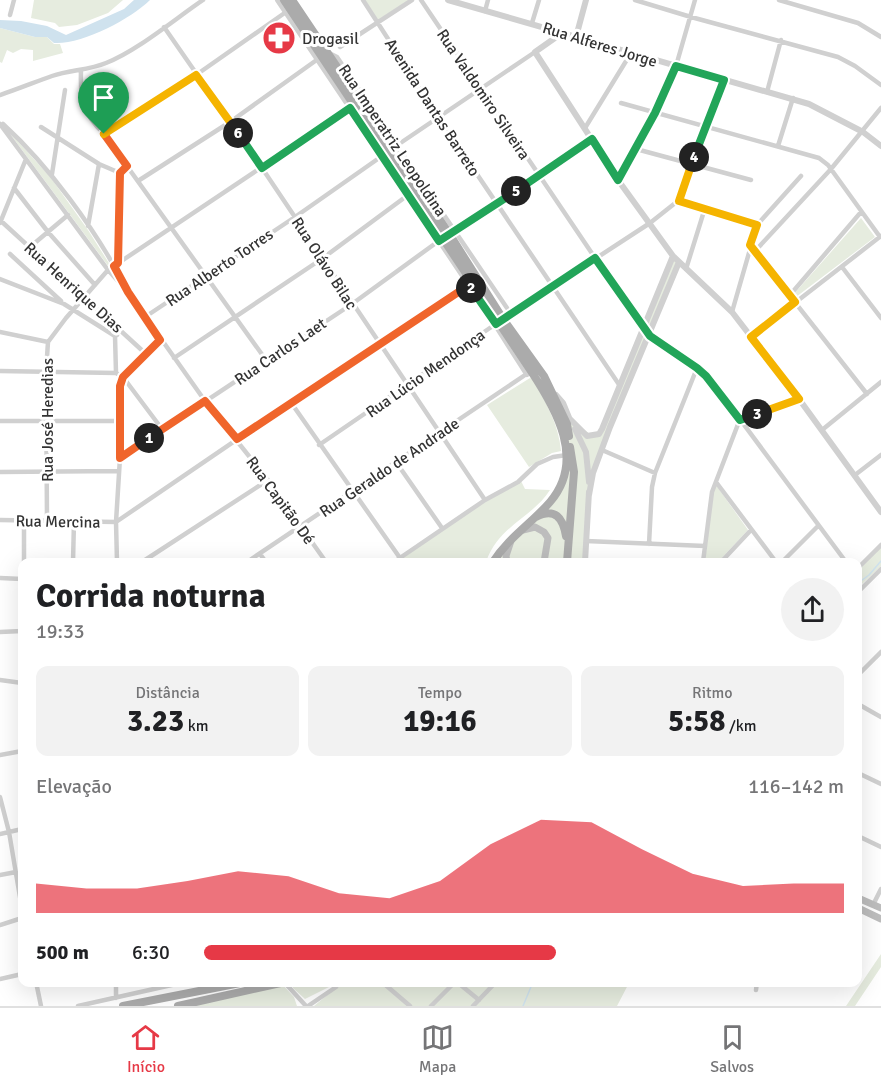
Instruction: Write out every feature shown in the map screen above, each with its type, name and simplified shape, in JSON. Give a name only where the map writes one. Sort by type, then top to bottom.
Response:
[{"type":"main road","points":[[289,3],[395,147],[529,372],[546,393],[561,425],[567,455],[564,478],[550,501],[513,536],[496,558]]},
{"type":"main road","points":[[289,3],[447,236]]},
{"type":"main road","points":[[499,322],[544,376],[567,424],[574,472],[567,558]]},
{"type":"main road","points":[[529,520],[545,513],[558,516],[564,521],[568,546]]},
{"type":"main road","points":[[506,558],[513,536],[530,527],[544,532],[548,538],[545,558]]},
{"type":"main road","points":[[862,900],[877,907]]},
{"type":"main road","points":[[862,910],[881,919]]},
{"type":"main road","points":[[123,1006],[220,987]]},
{"type":"main road","points":[[178,1006],[263,987]]},
{"type":"street","points":[[10,15],[14,0]]},
{"type":"street","points":[[0,95],[22,89],[52,76],[81,71],[108,62],[203,0]]},
{"type":"street","points":[[278,0],[289,3],[318,59],[408,195],[447,236],[507,308]]},
{"type":"street","name":"Avenida Dantas Barreto","points":[[363,0],[439,118],[625,393]]},
{"type":"street","points":[[340,47],[412,0]]},
{"type":"street","name":"Rua Valdomiro Silveira","points":[[421,0],[643,329],[697,368],[716,387],[843,558]]},
{"type":"street","name":"Rua Alferes Jorge","points":[[448,0],[793,98],[833,115],[863,132],[881,146]]},
{"type":"street","points":[[485,11],[488,0]]},
{"type":"street","points":[[532,24],[539,0]]},
{"type":"street","points":[[576,37],[586,0]]},
{"type":"street","points":[[637,0],[845,60],[881,85]]},
{"type":"street","points":[[618,180],[655,113],[676,66],[695,0]]},
{"type":"street","points":[[779,0],[858,23],[881,37]]},
{"type":"street","points":[[104,134],[196,75],[289,3]]},
{"type":"street","name":"Rua Olávo Bilac","points":[[164,27],[262,168],[485,500]]},
{"type":"street","points":[[395,147],[562,33]]},
{"type":"street","points":[[767,92],[781,40]]},
{"type":"street","points":[[535,52],[618,180],[673,256],[732,312],[881,512]]},
{"type":"street","points":[[585,128],[631,53]]},
{"type":"street","points":[[138,181],[230,122],[318,59]]},
{"type":"street","points":[[81,71],[80,90],[84,110],[91,122],[104,134],[266,360]]},
{"type":"street","points":[[724,80],[679,201],[757,225]]},
{"type":"street","points":[[51,174],[65,90]]},
{"type":"street","points":[[778,146],[793,98]]},
{"type":"street","points":[[621,103],[819,158],[831,169],[880,237],[751,337]]},
{"type":"street","points":[[116,264],[172,229],[350,108]]},
{"type":"street","points":[[756,250],[831,169],[881,108]]},
{"type":"street","name":"Rua Capitão Dé","points":[[0,122],[108,270],[128,292],[205,401],[268,480],[323,558]]},
{"type":"street","name":"Rua Capitão Dé","points":[[0,122],[18,137],[51,174],[116,264],[128,292]]},
{"type":"street","points":[[41,127],[99,164],[120,173]]},
{"type":"street","name":"Rua Carlos Laet","points":[[120,458],[352,304],[447,236],[539,177],[592,139]]},
{"type":"street","points":[[636,149],[751,180]]},
{"type":"street","name":"Rua Alberto Torres","points":[[145,317],[382,156]]},
{"type":"street","points":[[0,222],[26,159]]},
{"type":"street","points":[[88,227],[99,164]]},
{"type":"street","points":[[116,264],[120,173],[127,166]]},
{"type":"street","points":[[732,312],[757,225],[801,176]]},
{"type":"street","points":[[14,188],[48,232],[95,285]]},
{"type":"street","points":[[174,358],[323,258],[408,195]]},
{"type":"street","name":"Rua Lúcio Mendonça","points":[[319,445],[499,322],[650,223],[679,201]]},
{"type":"street","points":[[686,269],[705,208]]},
{"type":"street","points":[[790,295],[861,212]]},
{"type":"street","points":[[30,247],[68,215]]},
{"type":"street","name":"Rua Henrique Dias","points":[[0,222],[85,296],[146,354]]},
{"type":"street","points":[[447,236],[469,285],[499,322]]},
{"type":"street","points":[[750,245],[867,394]]},
{"type":"street","points":[[10,254],[64,304],[115,336]]},
{"type":"street","points":[[570,419],[587,436],[599,434],[673,256]]},
{"type":"street","points":[[585,558],[589,495],[593,473],[679,262]]},
{"type":"street","points":[[842,267],[879,311],[881,318]]},
{"type":"street","name":"Rua José Heredias","points":[[47,520],[46,372],[48,342],[108,270]]},
{"type":"street","points":[[0,279],[64,304]]},
{"type":"street","points":[[116,522],[380,342],[469,285]]},
{"type":"street","points":[[0,332],[48,342]]},
{"type":"street","points":[[115,336],[122,332]]},
{"type":"street","points":[[115,336],[116,373]]},
{"type":"street","points":[[117,558],[116,522],[120,458],[119,389],[123,377],[160,340]]},
{"type":"street","points":[[649,544],[652,487],[655,473],[697,368]]},
{"type":"street","points":[[0,371],[116,373],[123,377],[162,429]]},
{"type":"street","name":"Rua Geraldo de Andrade","points":[[254,558],[529,372]]},
{"type":"street","points":[[822,430],[881,382]]},
{"type":"street","points":[[551,390],[563,403],[586,452],[589,495]]},
{"type":"street","points":[[704,558],[711,500],[740,420],[799,399]]},
{"type":"street","points":[[292,404],[400,558],[485,500],[518,482],[537,464],[553,457],[567,455]]},
{"type":"street","points":[[0,421],[119,420]]},
{"type":"street","points":[[602,450],[655,473]]},
{"type":"street","points":[[855,475],[881,455]]},
{"type":"street","points":[[396,462],[442,528]]},
{"type":"street","points":[[0,472],[119,471]]},
{"type":"street","points":[[148,558],[268,480]]},
{"type":"street","points":[[716,482],[773,558]]},
{"type":"street","name":"Rua Mercina","points":[[0,520],[116,522]]},
{"type":"street","points":[[24,520],[24,558]]},
{"type":"street","points":[[73,558],[74,521]]},
{"type":"street","points":[[786,558],[818,526]]},
{"type":"street","points":[[725,558],[751,530]]},
{"type":"street","points":[[586,541],[705,546]]},
{"type":"street","points":[[862,564],[881,545]]},
{"type":"street","points":[[260,554],[263,558]]},
{"type":"street","points":[[862,588],[881,569]]},
{"type":"street","points":[[0,578],[18,579]]},
{"type":"street","points":[[0,632],[18,631]]},
{"type":"street","points":[[862,671],[881,652]]},
{"type":"street","points":[[0,680],[18,682]]},
{"type":"street","points":[[862,706],[881,717]]},
{"type":"street","points":[[0,755],[18,752]]},
{"type":"street","points":[[862,775],[881,784]]},
{"type":"street","points":[[0,797],[18,878]]},
{"type":"street","points":[[0,834],[18,831]]},
{"type":"street","points":[[862,838],[881,847]]},
{"type":"street","points":[[0,875],[16,872]]},
{"type":"street","points":[[877,907],[881,889]]},
{"type":"street","points":[[0,925],[18,919]]},
{"type":"street","points":[[0,979],[18,975]]},
{"type":"street","points":[[37,987],[41,1006]]},
{"type":"street","points":[[116,987],[116,998]]},
{"type":"street","points":[[78,1006],[163,987]]},
{"type":"street","points":[[290,987],[307,1006],[336,987]]},
{"type":"street","points":[[388,987],[410,1006]]},
{"type":"street","points":[[431,1006],[451,987]]},
{"type":"street","points":[[462,987],[479,1000]]},
{"type":"street","points":[[473,1006],[491,987]]},
{"type":"shaded area","points":[[34,0],[123,0],[108,13],[77,25],[59,27],[55,23],[31,18]]},
{"type":"shaded area","points":[[365,0],[409,0],[378,20]]},
{"type":"shaded area","points":[[0,28],[35,37],[47,37],[54,44],[60,44],[63,53],[33,61],[33,50],[21,49],[13,53],[7,50],[2,63],[0,62]]},
{"type":"shaded area","points":[[5,127],[51,178],[88,230],[126,290]]},
{"type":"shaded area","points":[[861,218],[875,237],[796,297],[793,295]]},
{"type":"shaded area","points":[[673,256],[679,263],[593,473],[586,558],[497,558],[545,506],[564,478],[570,419],[590,434],[600,431]]},
{"type":"shaded area","points":[[530,378],[533,379],[551,414],[558,432],[561,451],[552,453],[529,467],[487,405]]},
{"type":"shaded area","points":[[521,481],[525,489],[550,490],[534,508],[499,539],[488,558],[403,558],[486,501]]},
{"type":"shaded area","points":[[716,485],[748,530],[722,558],[705,558],[713,492]]},
{"type":"shaded area","points":[[881,547],[881,566],[862,584],[862,567]]},
{"type":"shaded area","points":[[881,954],[881,967],[855,1006],[846,1006],[859,987],[862,987],[862,982]]},
{"type":"shaded area","points":[[263,987],[285,987],[294,997],[297,1006],[179,1006]]},
{"type":"shaded area","points":[[293,987],[329,987],[305,999]]},
{"type":"shaded area","points":[[337,987],[627,987],[617,1006],[314,1006]]},
{"type":"water","points":[[134,0],[150,0],[131,15],[105,29],[65,43],[54,43],[47,37],[35,37],[0,28],[0,20],[21,21],[47,26],[66,35],[124,9]]},
{"type":"waterway","points":[[862,580],[881,561]]},
{"type":"waterway","points":[[523,1006],[531,987]]},
{"type":"place","name":"Drogasil","points":[[279,38]]},
{"type":"route","points":[[676,66],[724,80],[679,201],[757,225],[750,245],[795,302],[751,337],[799,399],[740,420],[706,376],[643,329],[595,258],[496,324],[469,285],[237,439],[205,401],[120,458],[119,389],[123,377],[160,340],[128,292],[114,266],[118,263],[120,173],[127,166],[104,134],[196,75],[262,168],[350,108],[439,241],[539,177],[592,139],[618,180],[655,113],[676,66]]}]
